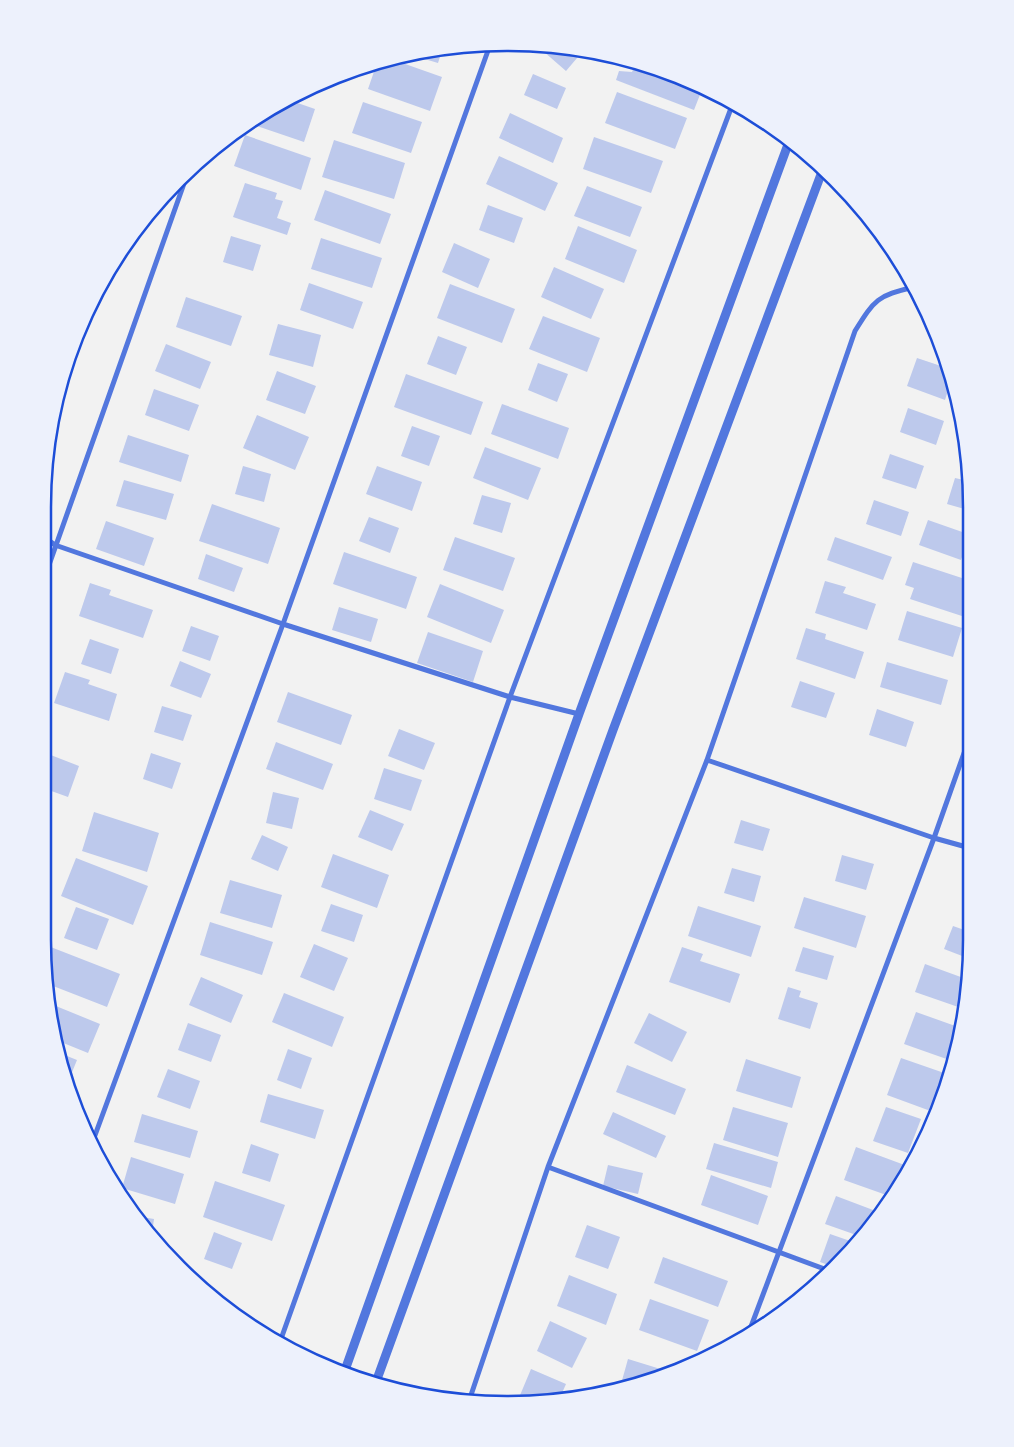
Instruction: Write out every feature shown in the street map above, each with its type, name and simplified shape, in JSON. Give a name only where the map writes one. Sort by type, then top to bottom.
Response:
[{"type":"street","points":[[95,1135],[283,624],[488,52]]},
{"type":"street","points":[[282,1337],[510,697],[731,110]]},
{"type":"street","points":[[346,1366],[579,714],[787,147]]},
{"type":"street","points":[[378,1377],[613,730],[820,177]]},
{"type":"street","points":[[51,559],[183,188]]},
{"type":"street","points":[[471,1394],[548,1167],[707,760],[855,331],[871,305],[888,293],[907,289]]},
{"type":"street","points":[[51,542],[56,546],[283,624],[510,697],[579,714]]},
{"type":"street","points":[[752,1324],[963,756]]},
{"type":"street","points":[[707,760],[934,838],[963,846]]},
{"type":"street","points":[[548,1167],[822,1268]]},
{"type":"building","points":[[545,53],[578,57],[566,71]]},
{"type":"building","points":[[440,56],[438,63],[424,59]]},
{"type":"building","points":[[404,63],[442,77],[430,111],[368,89],[374,71]]},
{"type":"building","points":[[633,69],[653,75],[700,94],[694,110],[616,80],[619,71],[632,72]]},
{"type":"building","points":[[533,74],[566,88],[557,109],[524,95]]},
{"type":"building","points":[[617,92],[687,118],[675,149],[605,123]]},
{"type":"building","points":[[363,102],[422,122],[411,153],[352,133]]},
{"type":"building","points":[[296,103],[315,109],[304,142],[257,126]]},
{"type":"building","points":[[510,113],[563,138],[553,163],[499,138]]},
{"type":"building","points":[[245,135],[311,158],[301,190],[234,166]]},
{"type":"building","points":[[594,137],[663,161],[651,193],[583,169]]},
{"type":"building","points":[[334,140],[405,163],[394,199],[322,177]]},
{"type":"building","points":[[499,156],[558,183],[545,211],[486,184]]},
{"type":"building","points":[[245,183],[277,193],[275,199],[283,201],[277,218],[291,223],[287,235],[233,217]]},
{"type":"building","points":[[587,186],[642,207],[630,237],[574,216]]},
{"type":"building","points":[[325,190],[391,214],[380,244],[314,220]]},
{"type":"building","points":[[488,205],[523,218],[514,243],[479,230]]},
{"type":"building","points":[[578,226],[637,250],[624,283],[565,259]]},
{"type":"building","points":[[231,236],[261,245],[253,271],[223,262]]},
{"type":"building","points":[[321,238],[382,258],[372,288],[311,269]]},
{"type":"building","points":[[454,243],[490,259],[478,288],[442,272]]},
{"type":"building","points":[[554,267],[604,289],[591,319],[541,297]]},
{"type":"building","points":[[309,283],[363,302],[353,329],[300,310]]},
{"type":"building","points":[[450,284],[515,309],[502,343],[437,318]]},
{"type":"building","points":[[186,297],[242,316],[231,346],[176,327]]},
{"type":"building","points":[[543,316],[600,338],[587,372],[529,349]]},
{"type":"building","points":[[278,324],[321,335],[313,367],[269,355]]},
{"type":"building","points":[[438,336],[467,347],[456,375],[427,364]]},
{"type":"building","points":[[166,344],[211,362],[200,389],[155,371]]},
{"type":"building","points":[[917,358],[940,366],[948,392],[945,400],[907,386]]},
{"type":"building","points":[[538,363],[568,374],[557,402],[528,390]]},
{"type":"building","points":[[277,371],[316,386],[305,414],[266,400]]},
{"type":"building","points":[[406,374],[483,402],[471,435],[394,407]]},
{"type":"building","points":[[154,389],[199,405],[189,431],[145,415]]},
{"type":"building","points":[[502,404],[569,428],[558,459],[491,434]]},
{"type":"building","points":[[908,408],[944,421],[936,445],[900,432]]},
{"type":"building","points":[[257,415],[309,437],[295,470],[243,448]]},
{"type":"building","points":[[412,426],[440,436],[429,466],[401,456]]},
{"type":"building","points":[[128,435],[189,455],[181,482],[119,462]]},
{"type":"building","points":[[485,447],[541,468],[528,500],[473,478]]},
{"type":"building","points":[[890,454],[924,466],[916,489],[882,478]]},
{"type":"building","points":[[243,466],[271,474],[264,502],[235,494]]},
{"type":"building","points":[[377,466],[422,482],[412,511],[366,494]]},
{"type":"building","points":[[955,478],[962,480],[963,509],[947,504]]},
{"type":"building","points":[[124,480],[174,494],[166,520],[116,506]]},
{"type":"building","points":[[482,495],[511,503],[502,533],[473,524]]},
{"type":"building","points":[[874,500],[909,512],[901,536],[866,524]]},
{"type":"building","points":[[212,504],[280,528],[268,564],[199,541]]},
{"type":"building","points":[[369,517],[399,528],[390,553],[359,541]]},
{"type":"building","points":[[928,520],[963,532],[963,554],[961,560],[919,545]]},
{"type":"building","points":[[106,521],[154,538],[144,566],[96,549]]},
{"type":"building","points":[[455,537],[515,558],[503,591],[443,570]]},
{"type":"building","points":[[835,537],[892,557],[883,580],[827,560]]},
{"type":"building","points":[[344,552],[417,577],[406,609],[333,584]]},
{"type":"building","points":[[206,554],[243,568],[234,592],[198,579]]},
{"type":"building","points":[[913,562],[963,578],[963,616],[910,599],[914,588],[905,585]]},
{"type":"building","points":[[825,581],[846,587],[843,593],[876,604],[867,630],[815,613]]},
{"type":"building","points":[[90,583],[111,590],[109,595],[153,610],[143,638],[79,616]]},
{"type":"building","points":[[440,584],[504,610],[491,643],[427,617]]},
{"type":"building","points":[[339,607],[378,619],[371,642],[332,630]]},
{"type":"building","points":[[907,611],[962,628],[953,657],[898,640]]},
{"type":"building","points":[[191,626],[219,636],[210,661],[182,651]]},
{"type":"building","points":[[806,628],[826,634],[825,639],[864,652],[855,679],[796,659]]},
{"type":"building","points":[[428,632],[483,651],[473,682],[417,663]]},
{"type":"building","points":[[90,639],[119,649],[111,674],[81,664]]},
{"type":"building","points":[[180,661],[211,674],[201,698],[170,686]]},
{"type":"building","points":[[887,662],[948,680],[941,705],[880,687]]},
{"type":"building","points":[[65,672],[90,680],[88,684],[117,694],[109,721],[54,703]]},
{"type":"building","points":[[800,681],[835,693],[826,718],[791,707]]},
{"type":"building","points":[[288,692],[352,715],[341,745],[277,722]]},
{"type":"building","points":[[162,706],[192,715],[183,741],[154,732]]},
{"type":"building","points":[[877,709],[914,722],[906,747],[869,735]]},
{"type":"building","points":[[399,729],[435,743],[424,770],[388,756]]},
{"type":"building","points":[[276,742],[333,764],[323,790],[266,769]]},
{"type":"building","points":[[151,753],[181,763],[172,789],[143,779]]},
{"type":"building","points":[[51,755],[79,766],[68,797],[51,791]]},
{"type":"building","points":[[384,768],[422,780],[411,811],[374,799]]},
{"type":"building","points":[[273,792],[299,798],[292,829],[266,823]]},
{"type":"building","points":[[370,810],[404,824],[392,851],[358,837]]},
{"type":"building","points":[[94,812],[159,833],[147,872],[82,851]]},
{"type":"building","points":[[741,820],[770,829],[763,851],[734,843]]},
{"type":"building","points":[[262,835],[288,847],[278,871],[251,859]]},
{"type":"building","points":[[333,854],[389,875],[377,908],[321,887]]},
{"type":"building","points":[[842,855],[874,864],[866,890],[835,881]]},
{"type":"building","points":[[76,858],[148,886],[133,925],[61,896]]},
{"type":"building","points":[[732,868],[761,876],[754,902],[724,893]]},
{"type":"building","points":[[230,880],[282,895],[272,928],[220,913]]},
{"type":"building","points":[[804,897],[866,916],[856,948],[794,928]]},
{"type":"building","points":[[331,904],[363,915],[354,942],[321,931]]},
{"type":"building","points":[[698,906],[761,926],[751,957],[688,936]]},
{"type":"building","points":[[76,907],[109,919],[97,950],[64,938]]},
{"type":"building","points":[[210,922],[273,942],[262,975],[200,955]]},
{"type":"building","points":[[953,926],[963,930],[962,956],[944,949]]},
{"type":"building","points":[[314,944],[348,958],[334,991],[300,977]]},
{"type":"building","points":[[51,947],[120,974],[107,1007],[54,986]]},
{"type":"building","points":[[682,947],[703,954],[700,961],[740,974],[730,1003],[669,982]]},
{"type":"building","points":[[803,947],[834,956],[827,980],[795,971]]},
{"type":"building","points":[[925,964],[961,977],[958,1007],[915,992]]},
{"type":"building","points":[[201,977],[243,995],[231,1023],[189,1005]]},
{"type":"building","points":[[788,987],[801,991],[799,997],[818,1003],[810,1029],[778,1019]]},
{"type":"building","points":[[284,993],[344,1017],[332,1047],[272,1022]]},
{"type":"building","points":[[56,1006],[100,1024],[88,1053],[63,1043]]},
{"type":"building","points":[[916,1012],[955,1026],[947,1059],[904,1044]]},
{"type":"building","points":[[649,1013],[687,1032],[672,1062],[634,1043]]},
{"type":"building","points":[[188,1023],[221,1035],[211,1062],[178,1050]]},
{"type":"building","points":[[288,1049],[312,1058],[301,1089],[277,1080]]},
{"type":"building","points":[[66,1056],[77,1060],[71,1074]]},
{"type":"building","points":[[901,1058],[943,1073],[929,1111],[887,1095]]},
{"type":"building","points":[[746,1059],[801,1077],[792,1108],[736,1091]]},
{"type":"building","points":[[627,1065],[686,1089],[675,1115],[616,1092]]},
{"type":"building","points":[[168,1069],[200,1081],[190,1109],[157,1097]]},
{"type":"building","points":[[268,1094],[324,1110],[315,1139],[260,1122]]},
{"type":"building","points":[[733,1107],[788,1123],[778,1157],[723,1140]]},
{"type":"building","points":[[886,1107],[921,1119],[908,1153],[873,1141]]},
{"type":"building","points":[[613,1112],[666,1136],[656,1158],[603,1134]]},
{"type":"building","points":[[142,1114],[198,1131],[190,1158],[134,1142]]},
{"type":"building","points":[[714,1143],[778,1162],[771,1188],[706,1169]]},
{"type":"building","points":[[251,1144],[279,1154],[270,1182],[242,1173]]},
{"type":"building","points":[[856,1147],[904,1165],[885,1194],[844,1180]]},
{"type":"building","points":[[131,1157],[184,1174],[175,1204],[125,1189],[123,1185]]},
{"type":"building","points":[[608,1165],[643,1173],[638,1194],[603,1186]]},
{"type":"building","points":[[711,1175],[768,1196],[758,1225],[701,1205]]},
{"type":"building","points":[[215,1181],[285,1205],[272,1241],[203,1217]]},
{"type":"building","points":[[836,1196],[874,1210],[855,1234],[825,1224]]},
{"type":"building","points":[[145,1218],[154,1219],[153,1227]]},
{"type":"building","points":[[587,1225],[620,1237],[608,1269],[575,1257]]},
{"type":"building","points":[[214,1232],[242,1243],[232,1269],[204,1259]]},
{"type":"building","points":[[830,1234],[849,1241],[827,1264],[820,1262]]},
{"type":"building","points":[[663,1257],[728,1281],[718,1307],[654,1283]]},
{"type":"building","points":[[569,1275],[617,1294],[606,1325],[557,1306]]},
{"type":"building","points":[[650,1299],[709,1320],[697,1351],[639,1330]]},
{"type":"building","points":[[550,1321],[587,1338],[572,1368],[537,1351]]},
{"type":"building","points":[[628,1359],[661,1369],[653,1372],[622,1381]]},
{"type":"building","points":[[531,1369],[566,1384],[562,1392],[520,1396]]}]
